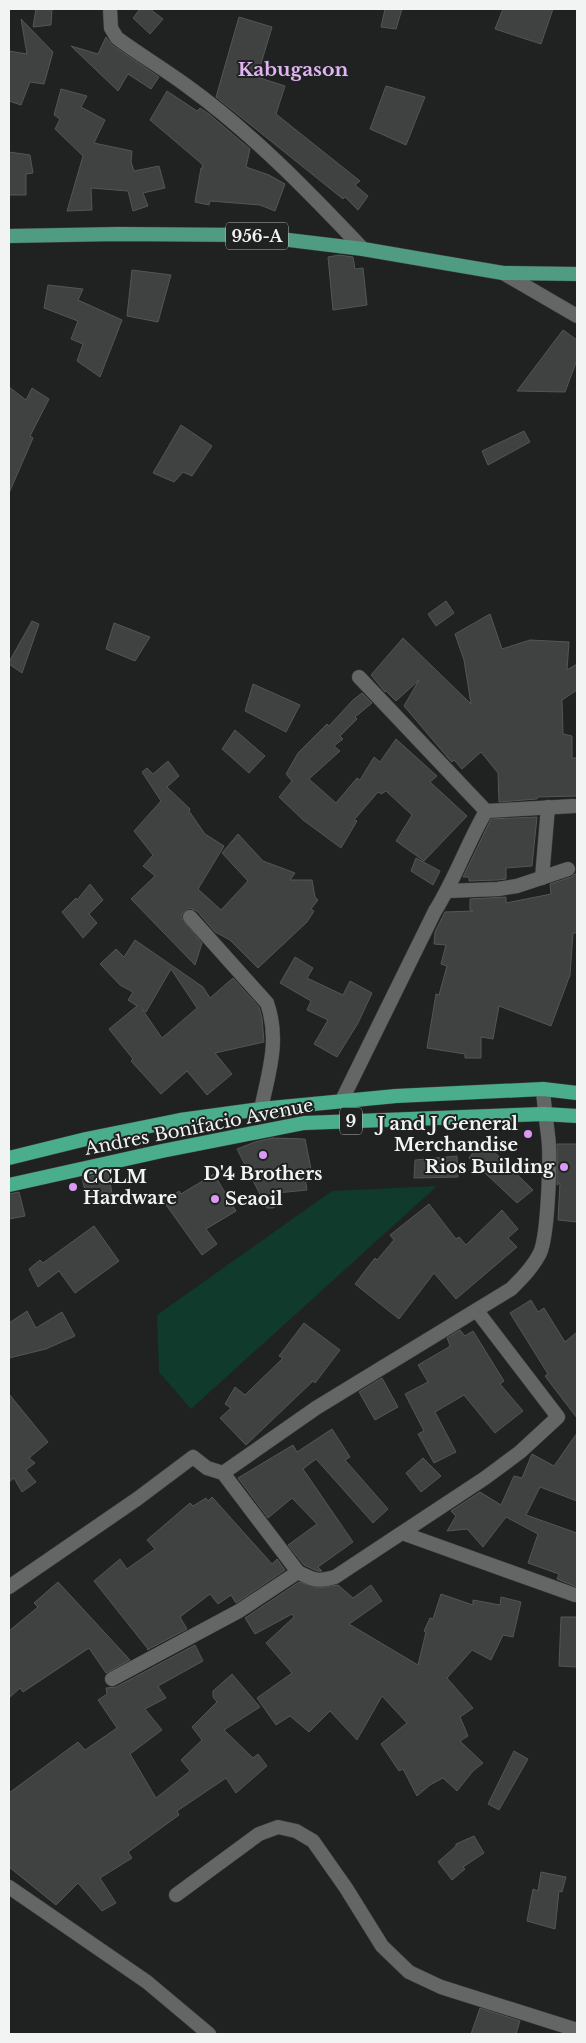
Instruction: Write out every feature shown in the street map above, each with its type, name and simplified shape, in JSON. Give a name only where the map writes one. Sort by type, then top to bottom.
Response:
[{"type":"highway","name":"Andres Bonifacio Avenue","points":[[9,1158],[86,1139],[180,1120],[261,1109],[396,1096],[543,1089],[577,1093]]},
{"type":"highway","name":"Andres Bonifacio Avenue","points":[[9,1185],[162,1151],[304,1123],[544,1114],[577,1116]]},
{"type":"main road","name":"956-A","points":[[9,236],[118,234],[248,235],[363,249],[503,273],[577,274]]},
{"type":"street","points":[[110,9],[111,28],[117,38],[187,86],[259,145],[302,185],[363,249]]},
{"type":"street","name":"956-A","points":[[503,273],[577,316]]},
{"type":"street","points":[[359,677],[486,811]]},
{"type":"street","points":[[486,811],[574,806]]},
{"type":"street","points":[[542,878],[548,807]]},
{"type":"street","points":[[342,1100],[435,911],[448,891],[470,839],[486,811]]},
{"type":"street","points":[[448,891],[498,889],[517,886],[568,869]]},
{"type":"street","points":[[190,917],[266,1003],[273,1020],[274,1049],[261,1109]]},
{"type":"street","points":[[222,1473],[237,1465],[316,1408],[511,1289],[528,1272],[540,1252],[546,1228],[549,1136],[544,1114],[543,1089]]},
{"type":"street","points":[[9,1587],[193,1458],[207,1468],[222,1473],[298,1572],[313,1580],[335,1577],[486,1478],[520,1452],[558,1417],[477,1311]]},
{"type":"street","points":[[402,1533],[575,1595]]},
{"type":"street","points":[[112,1679],[239,1611],[298,1572]]},
{"type":"street","points":[[176,1895],[259,1834],[278,1828],[296,1831],[313,1841],[346,1888],[382,1946],[409,1972],[441,1987],[577,2030]]},
{"type":"street","points":[[9,1887],[147,1982],[209,2034]]},
{"type":"green space","points":[[437,1186],[191,1409],[159,1372],[157,1315],[332,1191]]},
{"type":"building","points":[[36,9],[52,9],[51,25],[33,27]]},
{"type":"building","points":[[140,9],[150,9],[163,19],[150,34],[133,18]]},
{"type":"building","points":[[385,9],[402,9],[396,29],[381,27]]},
{"type":"building","points":[[503,9],[553,9],[541,44],[495,29]]},
{"type":"building","points":[[239,17],[272,27],[257,77],[285,86],[276,114],[360,181],[355,185],[368,196],[358,210],[345,197],[343,199],[216,97]]},
{"type":"building","points":[[21,19],[53,52],[44,84],[30,82],[21,105],[9,101],[9,51],[27,54]]},
{"type":"building","points":[[106,37],[112,45],[159,77],[151,89],[128,74],[118,91],[71,46],[98,54]]},
{"type":"building","points":[[386,86],[425,97],[406,145],[370,129]]},
{"type":"building","points":[[61,89],[87,96],[81,107],[105,120],[94,143],[132,151],[131,162],[134,171],[159,166],[165,188],[143,193],[148,206],[133,211],[128,191],[91,188],[92,210],[67,211],[83,156],[55,129],[60,119],[54,115]]},
{"type":"building","points":[[167,91],[197,111],[200,108],[209,114],[250,149],[246,167],[269,175],[285,184],[275,211],[260,205],[210,201],[209,205],[195,202],[201,168],[203,168],[202,164],[150,120]]},
{"type":"building","points":[[9,152],[30,155],[33,173],[26,174],[26,195],[9,195]]},
{"type":"building","points":[[339,255],[353,257],[355,269],[363,268],[367,305],[333,310],[328,257]]},
{"type":"building","points":[[132,270],[171,275],[158,322],[127,316]]},
{"type":"building","points":[[48,285],[83,289],[78,300],[122,320],[100,377],[77,361],[83,344],[71,339],[78,321],[44,308]]},
{"type":"building","points":[[563,330],[577,340],[577,360],[565,392],[517,391]]},
{"type":"building","points":[[9,387],[26,400],[32,388],[49,399],[30,436],[33,438],[9,493]]},
{"type":"building","points":[[181,425],[212,446],[192,476],[183,472],[174,482],[153,473]]},
{"type":"building","points":[[524,431],[530,442],[488,465],[482,451]]},
{"type":"building","points":[[446,601],[454,613],[436,626],[428,614]]},
{"type":"building","points":[[490,614],[502,649],[530,640],[569,642],[567,670],[577,664],[577,690],[562,700],[563,734],[572,736],[572,758],[577,758],[577,796],[538,797],[537,799],[499,802],[498,773],[481,752],[462,769],[454,760],[452,762],[449,759],[404,706],[419,680],[396,701],[385,692],[371,675],[403,638],[471,704],[464,660],[455,634]]},
{"type":"building","points":[[32,621],[39,624],[22,673],[9,664],[9,662]]},
{"type":"building","points":[[114,623],[150,637],[135,661],[106,649]]},
{"type":"building","points":[[253,684],[300,705],[286,732],[245,711]]},
{"type":"building","points":[[362,693],[372,703],[355,717],[357,719],[340,736],[343,739],[334,746],[340,751],[309,779],[336,803],[357,778],[360,780],[374,757],[380,762],[396,739],[437,776],[430,782],[467,816],[424,861],[396,841],[412,815],[386,791],[381,794],[378,792],[354,820],[357,821],[341,848],[303,820],[279,797],[292,781],[286,774],[298,753],[327,724],[329,726]]},
{"type":"building","points":[[235,730],[265,756],[249,773],[222,749]]},
{"type":"building","points":[[168,761],[179,776],[167,787],[190,809],[189,811],[205,834],[224,846],[198,889],[221,910],[248,881],[222,853],[238,834],[263,861],[295,873],[290,880],[312,880],[315,897],[318,900],[311,909],[314,911],[307,922],[258,968],[230,940],[215,932],[197,911],[189,908],[182,914],[182,919],[202,943],[195,965],[131,899],[155,876],[143,866],[153,855],[134,831],[161,801],[142,772],[147,768],[153,774]]},
{"type":"building","points":[[537,817],[532,866],[506,868],[506,879],[469,881],[469,877],[463,877],[491,819]]},
{"type":"building","points":[[416,858],[440,871],[433,885],[411,871]]},
{"type":"building","points":[[577,874],[577,933],[573,933],[570,975],[551,1026],[499,1006],[493,1039],[481,1037],[481,1058],[465,1058],[465,1054],[427,1048],[436,994],[439,995],[447,966],[441,964],[446,945],[434,944],[435,932],[445,912],[473,911],[470,910],[470,899],[506,897],[506,903],[551,894],[550,884]]},
{"type":"building","points":[[90,884],[103,900],[89,914],[97,923],[83,938],[62,912],[76,898],[77,900]]},
{"type":"building","points":[[135,940],[203,987],[210,998],[233,978],[259,1007],[264,1042],[215,1053],[232,1074],[207,1095],[187,1071],[161,1094],[131,1061],[133,1059],[109,1029],[137,1006],[128,1000],[133,992],[120,985],[100,964],[116,949],[124,957]],"holes":[[[171,969],[197,1008],[162,1038],[142,1009],[146,1012]]]},
{"type":"building","points":[[295,957],[313,968],[307,978],[343,995],[350,981],[372,993],[358,1023],[337,1057],[314,1044],[328,1020],[307,1010],[311,1001],[280,983]]},
{"type":"building","points":[[272,1138],[305,1139],[312,1174],[305,1178],[307,1190],[277,1193],[282,1203],[273,1208],[267,1208],[237,1149]]},
{"type":"building","points":[[482,1140],[533,1190],[517,1203],[469,1158]]},
{"type":"building","name":"Rios Building","points":[[557,1144],[577,1144],[577,1222],[558,1220],[560,1183],[557,1185]]},
{"type":"building","points":[[457,1156],[458,1177],[414,1178],[415,1160]]},
{"type":"building","points":[[108,1172],[112,1193],[87,1200],[82,1178]]},
{"type":"building","points":[[214,1174],[236,1211],[206,1229],[217,1244],[202,1255],[164,1202],[179,1191],[181,1194]]},
{"type":"building","points":[[19,1192],[25,1216],[9,1219],[9,1194]]},
{"type":"building","points":[[429,1204],[456,1239],[459,1237],[466,1245],[502,1210],[518,1229],[508,1238],[517,1247],[456,1299],[434,1273],[399,1319],[355,1284],[375,1258],[377,1260],[394,1240],[390,1235]]},
{"type":"building","points":[[94,1226],[119,1261],[75,1293],[59,1271],[38,1287],[29,1269],[40,1260],[43,1263]]},
{"type":"building","points":[[531,1300],[538,1312],[544,1308],[565,1342],[577,1332],[577,1418],[545,1376],[548,1374],[510,1313]]},
{"type":"building","points":[[27,1311],[36,1328],[62,1312],[75,1336],[46,1349],[9,1358],[9,1323]]},
{"type":"building","points":[[304,1323],[340,1350],[315,1383],[313,1381],[246,1445],[220,1418],[231,1408],[225,1404],[235,1387],[245,1395],[283,1358],[279,1356]]},
{"type":"building","points":[[460,1330],[465,1336],[473,1331],[504,1381],[500,1384],[523,1411],[495,1433],[464,1395],[435,1412],[456,1452],[434,1463],[418,1434],[424,1431],[405,1394],[428,1382],[418,1365],[449,1347],[447,1338]]},
{"type":"building","points":[[382,1378],[398,1407],[375,1420],[359,1392]]},
{"type":"building","points":[[9,1394],[48,1442],[29,1458],[35,1463],[26,1470],[36,1482],[22,1492],[14,1478],[9,1482]]},
{"type":"building","points":[[332,1429],[350,1457],[345,1460],[388,1509],[373,1523],[316,1459],[303,1469],[353,1542],[318,1567],[322,1571],[317,1571],[304,1565],[288,1545],[317,1524],[292,1498],[268,1518],[238,1478],[293,1445],[297,1452]]},
{"type":"building","points":[[577,1433],[577,1501],[540,1487],[526,1515],[577,1533],[577,1587],[557,1579],[559,1574],[528,1563],[538,1534],[506,1517],[483,1547],[467,1529],[447,1531],[456,1516],[451,1511],[480,1492],[501,1505],[514,1476],[522,1478],[532,1454],[554,1466]]},
{"type":"building","points":[[423,1458],[441,1476],[421,1492],[406,1473]]},
{"type":"building","points":[[212,1497],[272,1564],[277,1559],[285,1570],[236,1603],[231,1595],[218,1604],[210,1594],[180,1617],[187,1629],[147,1650],[94,1581],[120,1559],[127,1569],[155,1549],[147,1540],[190,1503],[193,1506],[206,1498],[208,1501]]},
{"type":"building","points":[[58,1582],[130,1660],[106,1673],[89,1648],[23,1692],[20,1688],[9,1698],[9,1631],[38,1607],[34,1603]]},
{"type":"building","points":[[299,1582],[319,1588],[338,1585],[353,1598],[371,1585],[382,1601],[349,1624],[418,1665],[426,1632],[424,1631],[430,1618],[433,1619],[441,1594],[473,1605],[473,1600],[500,1605],[501,1597],[521,1602],[513,1637],[503,1635],[491,1660],[472,1650],[447,1678],[473,1708],[460,1717],[468,1736],[460,1741],[483,1763],[473,1771],[457,1791],[443,1778],[430,1785],[417,1796],[403,1769],[399,1771],[381,1744],[407,1723],[382,1696],[357,1740],[330,1711],[309,1732],[290,1716],[276,1725],[257,1698],[292,1673],[266,1643],[294,1617],[292,1614],[255,1634],[245,1618]]},
{"type":"building","points":[[561,1617],[577,1617],[577,1667],[559,1666]]},
{"type":"building","points":[[195,1645],[203,1661],[158,1686],[166,1698],[145,1709],[162,1730],[130,1754],[156,1798],[190,1771],[181,1760],[202,1740],[192,1727],[217,1702],[213,1697],[213,1691],[232,1674],[260,1707],[224,1730],[253,1758],[258,1754],[267,1766],[236,1793],[226,1778],[177,1811],[179,1815],[128,1852],[132,1858],[100,1878],[116,1903],[102,1911],[78,1883],[56,1905],[9,1867],[9,1793],[78,1742],[85,1750],[117,1728],[98,1700],[107,1694],[106,1688],[116,1687]]},
{"type":"building","points":[[514,1751],[528,1759],[499,1810],[488,1804]]},
{"type":"building","points":[[474,1836],[484,1853],[463,1867],[465,1869],[452,1880],[438,1862],[456,1844]]},
{"type":"building","points":[[541,1872],[566,1877],[562,1892],[559,1891],[555,1929],[527,1921],[533,1889],[538,1891]]},
{"type":"building","points":[[480,2008],[520,2021],[516,2034],[471,2034]]},
{"type":"place","name":"J and J General Merchandise","points":[[528,1134]]},
{"type":"place","name":"D'4 Brothers","points":[[263,1155]]},
{"type":"place","name":"Rios Building","points":[[564,1167]]},
{"type":"place","name":"CCLM Hardware","points":[[73,1187]]},
{"type":"place","name":"Seaoil","points":[[215,1199]]},
{"type":"district","name":"Kabugason","points":[[293,69]]}]
